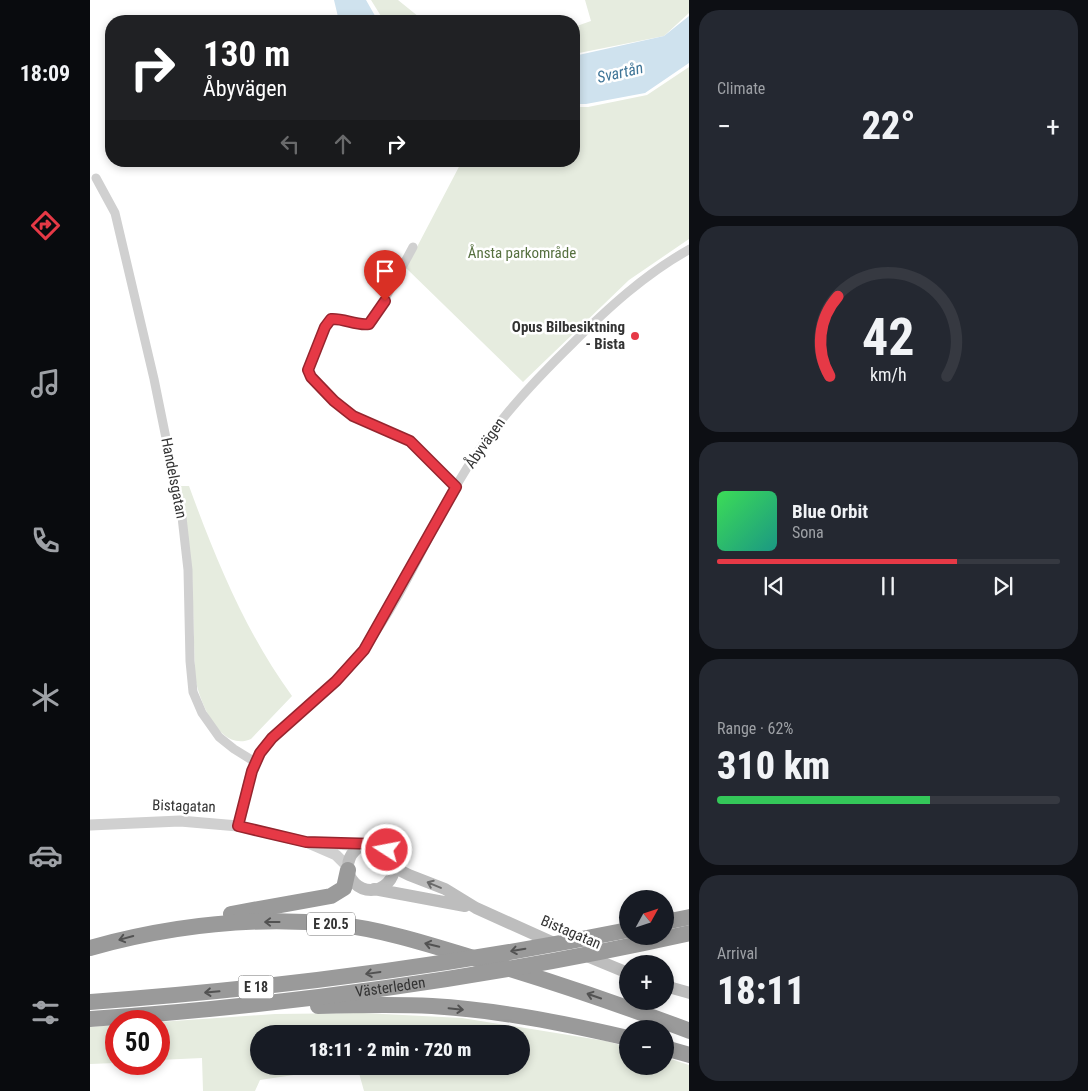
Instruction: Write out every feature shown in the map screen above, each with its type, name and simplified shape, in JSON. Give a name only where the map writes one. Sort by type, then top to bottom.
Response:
[{"type":"highway","name":"E 20.5","points":[[90,948],[221,916],[331,896],[344,888],[348,868]]},
{"type":"highway","points":[[674,920],[689,917]]},
{"type":"highway","name":"E 20.5","points":[[162,930],[242,922],[302,922],[352,927],[445,948],[531,974],[689,1030]]},
{"type":"highway","name":"Västerleden","points":[[674,935],[689,934]]},
{"type":"highway","name":"Västerleden","points":[[90,1002],[228,990],[422,966],[600,936],[619,937]]},
{"type":"highway","name":"Västerleden","points":[[90,1019],[282,1001],[452,978],[619,940]]},
{"type":"highway","points":[[282,1001],[290,1007],[392,1005],[482,1011],[557,1022],[619,1036]]},
{"type":"highway","points":[[674,1051],[689,1055]]},
{"type":"main road","points":[[348,868],[352,881],[358,886],[374,889],[384,886],[392,879],[395,868],[389,853],[380,846],[363,846]]},
{"type":"main road","name":"E 20.5","points":[[348,868],[352,855],[363,846]]},
{"type":"main road","name":"Bistagatan","points":[[393,860],[401,871],[445,890],[476,908],[619,969]]},
{"type":"main road","name":"Bistagatan","points":[[374,889],[420,896],[476,908]]},
{"type":"main road","points":[[674,989],[689,993]]},
{"type":"street","name":"Handelsgatan","points":[[96,178],[115,213],[175,481],[188,570],[190,661],[193,692],[202,713],[219,736],[234,749],[255,762]]},
{"type":"street","points":[[413,247],[373,321],[365,325],[341,318],[331,319],[325,327],[308,370],[311,377],[342,408],[372,426],[410,441],[456,487]]},
{"type":"street","name":"Åbyvägen","points":[[238,826],[255,762],[265,746],[350,666],[374,634],[456,487],[493,428],[530,386],[614,303],[660,267],[689,249]]},
{"type":"street","name":"Bistagatan","points":[[90,825],[180,821],[238,826],[306,842],[336,855],[348,868]]},
{"type":"street","name":"Bistagatan","points":[[306,842],[339,842],[363,846]]},
{"type":"green space","points":[[371,0],[398,0],[417,15],[380,15]]},
{"type":"green space","points":[[585,0],[689,0],[689,13],[664,36],[580,53],[580,25],[591,21]]},
{"type":"green space","name":"Ånsta parkområde","points":[[689,67],[689,239],[629,280],[523,382],[406,268],[459,167],[580,167],[580,107],[647,95]]},
{"type":"green space","points":[[180,486],[189,486],[233,595],[260,647],[292,696],[251,739],[240,741],[230,739],[221,732],[206,711],[197,687],[195,677],[192,571]]},
{"type":"green space","points":[[363,1013],[462,1018],[506,1025],[250,1025],[250,1075],[294,1075],[260,1080],[255,1091],[203,1091],[202,1058],[170,1059],[170,1021],[275,1014]]},
{"type":"green space","points":[[105,1026],[105,1063],[90,1064],[90,1027]]},
{"type":"green space","points":[[530,1029],[619,1045],[619,1075],[674,1075],[674,1060],[689,1065],[689,1091],[364,1091],[360,1075],[530,1075]]},
{"type":"water","points":[[334,0],[366,0],[375,15],[338,15]]},
{"type":"water","name":"Svartån","points":[[689,16],[689,63],[645,93],[580,104],[580,55],[664,36]]},
{"type":"place","name":"Opus Bilbesiktning - Bista","points":[[635,336]]},
{"type":"route","points":[[385,301],[373,321],[369,324],[365,325],[341,318],[331,319],[325,327],[308,370],[319,386],[342,408],[372,426],[410,441],[456,487],[389,609],[364,650],[336,681],[272,738],[260,753],[252,771],[238,826],[306,842],[348,843],[363,846],[376,844],[387,850]]}]
